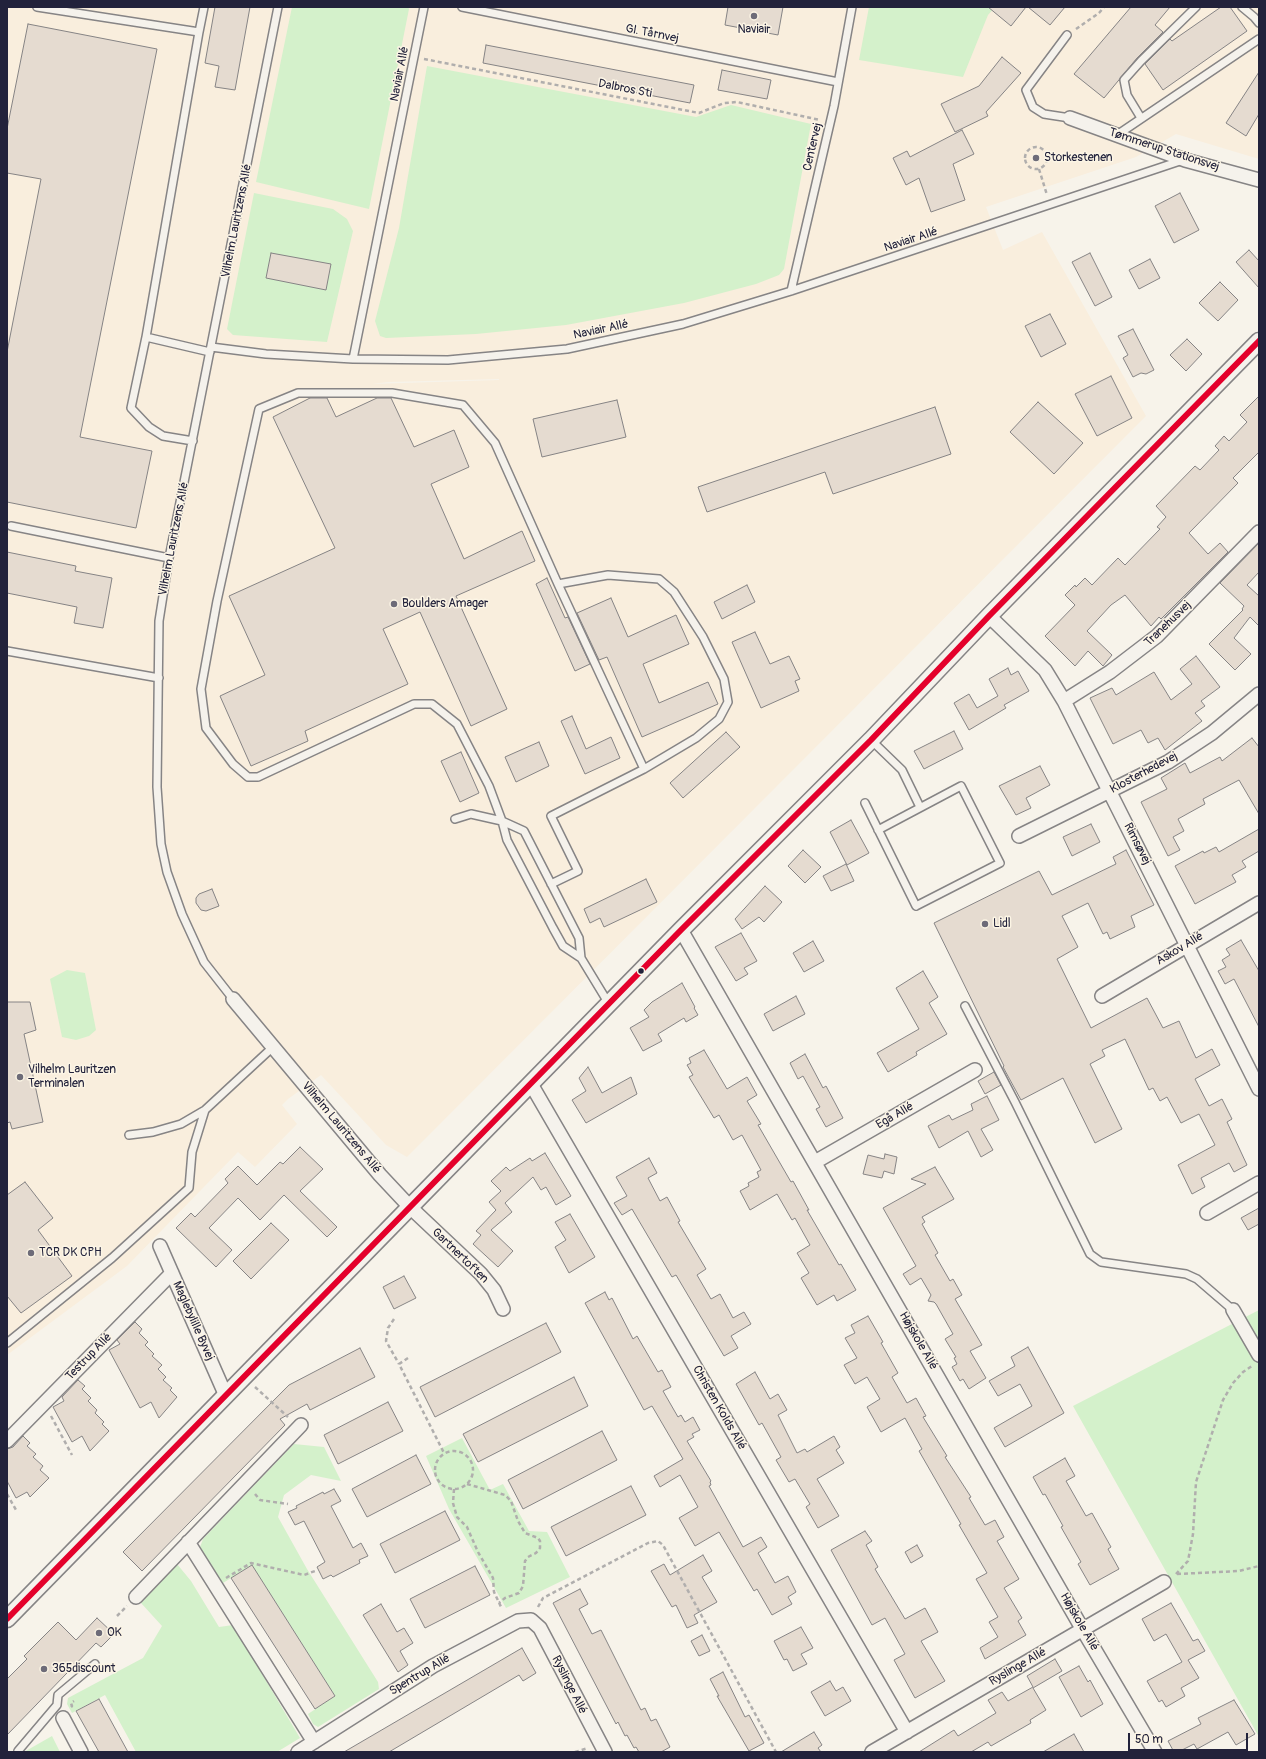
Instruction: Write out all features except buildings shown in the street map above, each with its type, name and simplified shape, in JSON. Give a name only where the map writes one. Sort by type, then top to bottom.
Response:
[{"type":"street","name":"Tømmerup Stationsvej","points":[[1070,118],[1185,160],[1259,180]]},
{"type":"street","points":[[7,1619],[681,930],[871,740],[989,616],[1259,341]]},
{"type":"street","name":"Tranehusvej","points":[[1064,701],[1110,672],[1157,636],[1259,532]]},
{"type":"street","name":"Rimsøvej","points":[[989,616],[1045,670],[1064,701],[1188,944],[1259,1089]]},
{"type":"street","name":"Klosterhedevej","points":[[1018,836],[1168,762],[1212,733],[1259,694]]},
{"type":"street","name":"Askov Allé","points":[[1102,996],[1259,903]]},
{"type":"street","name":"Højskole Allé","points":[[681,930],[1083,1630],[1155,1752]]},
{"type":"street","name":"Vilhelm Lauritzens Allé","points":[[233,999],[273,1048],[410,1207]]},
{"type":"street","name":"Egå Allé","points":[[815,1162],[975,1070]]},
{"type":"street","name":"Christen Kolds Allé","points":[[531,1084],[906,1732]]},
{"type":"street","points":[[1207,1213],[1259,1183]]},
{"type":"street","name":"Gartnertoften","points":[[410,1207],[481,1274],[494,1290],[503,1309]]},
{"type":"street","name":"Maglebylille Byvej","points":[[160,1246],[226,1396]]},
{"type":"street","name":"Testrup Allé","points":[[7,1441],[172,1273]]},
{"type":"street","points":[[1233,1310],[1256,1360]]},
{"type":"street","points":[[136,1598],[300,1426]]},
{"type":"street","points":[[188,1542],[314,1742]]},
{"type":"street","name":"Ryslinge Allé","points":[[872,1752],[1164,1582]]},
{"type":"street","name":"Ryslinge Allé","points":[[531,1620],[540,1628],[605,1752]]},
{"type":"street","name":"Spentrup Allé","points":[[298,1752],[433,1666],[518,1621],[531,1620]]},
{"type":"street","points":[[63,1718],[82,1752]]},
{"type":"lane","points":[[37,7],[199,32]]},
{"type":"lane","points":[[193,441],[163,436],[149,427],[131,408],[146,337],[204,7]]},
{"type":"lane","name":"Vilhelm Lauritzens Allé","points":[[233,999],[204,962],[182,914],[167,872],[161,844],[158,787],[159,622],[169,558],[278,7]]},
{"type":"lane","name":"Naviair Allé","points":[[424,7],[353,359],[448,360],[567,349],[683,324],[791,291],[1185,160]]},
{"type":"lane","name":"Gl. Tårnvej","points":[[462,7],[838,82]]},
{"type":"lane","name":"Centervej","points":[[791,291],[830,122],[852,7]]},
{"type":"lane","points":[[1141,118],[1127,95],[1124,80],[1141,61],[1196,7]]},
{"type":"lane","points":[[1242,7],[1259,23]]},
{"type":"lane","points":[[1067,35],[1026,90],[1033,107],[1044,114],[1070,118]]},
{"type":"lane","points":[[1116,135],[1259,39]]},
{"type":"lane","points":[[146,337],[211,349],[353,359]]},
{"type":"lane","points":[[609,1004],[581,958],[563,946],[507,840],[502,821],[489,786],[457,724],[432,704],[414,704],[258,777],[248,777],[233,764],[206,728],[201,689],[217,601],[259,409],[298,393],[392,393],[463,406],[495,443],[558,584],[644,769]]},
{"type":"lane","points":[[11,526],[169,558]]},
{"type":"lane","points":[[551,884],[578,871],[551,816],[644,769],[696,738],[718,719],[728,702],[724,679],[703,637],[674,592],[659,579],[608,575],[558,584]]},
{"type":"lane","points":[[7,651],[159,678]]},
{"type":"lane","points":[[871,740],[902,770],[920,807]]},
{"type":"lane","points":[[865,803],[878,830],[916,906],[1000,863],[961,786],[878,830]]},
{"type":"lane","points":[[455,819],[471,814],[502,821],[524,831],[579,938],[581,958]]},
{"type":"lane","points":[[965,1006],[1015,1102],[1090,1254],[1101,1262],[1186,1274],[1197,1280],[1233,1310]]},
{"type":"lane","points":[[129,1135],[153,1132],[181,1124],[205,1110],[273,1048]]},
{"type":"lane","points":[[7,1343],[112,1258],[189,1188],[192,1152],[205,1110]]},
{"type":"lane","points":[[18,1751],[57,1705],[58,1695],[95,1664]]},
{"type":"path","points":[[1067,35],[1099,13],[1104,7]]},
{"type":"path","name":"Dalbros Sti","points":[[414,58],[699,113],[724,102],[737,102],[830,122]]},
{"type":"path","points":[[1033,147],[1041,148],[1046,153],[1047,157],[1045,164],[1038,169],[1030,167],[1025,159],[1028,150],[1033,147]]},
{"type":"path","points":[[1038,169],[1050,206]]},
{"type":"path","points":[[394,1319],[388,1328],[386,1341],[444,1453]]},
{"type":"path","points":[[398,1364],[408,1358]]},
{"type":"path","points":[[1164,1582],[1177,1574],[1188,1560],[1194,1534],[1196,1482],[1223,1400],[1233,1383],[1256,1360]]},
{"type":"path","points":[[244,1377],[300,1426]]},
{"type":"path","points":[[44,1403],[72,1455]]},
{"type":"path","points":[[467,1484],[474,1472],[470,1458],[465,1453],[458,1450],[444,1453],[438,1458],[435,1466],[435,1475],[439,1482],[446,1488],[454,1489],[467,1484],[505,1496],[511,1501],[518,1521],[526,1532],[538,1538],[540,1541],[540,1548],[525,1561],[523,1586],[519,1593],[505,1598],[499,1603]]},
{"type":"path","points":[[245,1484],[260,1500],[288,1504]]},
{"type":"path","points":[[454,1489],[453,1503],[457,1518],[468,1527],[478,1552],[493,1578],[494,1592],[502,1609]]},
{"type":"path","points":[[7,1494],[16,1510]]},
{"type":"path","points":[[531,1620],[543,1598],[648,1543],[658,1541],[663,1545],[776,1752]]},
{"type":"path","points":[[215,1585],[251,1563],[304,1576],[315,1570]]},
{"type":"path","points":[[1177,1574],[1238,1571],[1259,1566]]},
{"type":"shaded area","points":[[7,7],[1259,7],[1259,159],[1176,134],[1136,157],[986,207],[1003,250],[1042,232],[1146,416],[407,1157],[386,1145],[321,1075],[282,1105],[297,1124],[255,1167],[238,1152],[127,1266],[7,1355]],"holes":[[[499,380],[372,384],[388,382]]]},
{"type":"green space","points":[[292,7],[408,7],[409,9],[369,209],[256,182]]},
{"type":"green space","points":[[869,7],[995,7],[988,15],[963,77],[859,60]]},
{"type":"green space","points":[[427,66],[696,117],[731,105],[811,124],[784,269],[779,275],[756,284],[684,303],[566,325],[476,334],[386,338],[380,336],[375,321],[399,228]]},
{"type":"green space","points":[[254,193],[333,209],[347,219],[353,231],[327,342],[233,335],[227,329]]},
{"type":"green space","points":[[67,970],[85,973],[96,1030],[89,1036],[76,1040],[62,1037],[50,979]]},
{"type":"green space","points":[[1259,1310],[1259,1737],[1073,1406]]},
{"type":"green space","points":[[462,1438],[490,1490],[503,1484],[529,1531],[547,1532],[570,1577],[506,1608],[449,1509],[426,1456]]},
{"type":"green space","points":[[294,1444],[324,1447],[341,1481],[311,1475],[284,1495],[278,1517],[307,1569],[378,1682],[379,1689],[318,1727],[313,1724],[308,1714],[335,1696],[252,1565],[223,1583],[200,1547],[203,1539]]},
{"type":"green space","points":[[177,1564],[191,1581],[219,1627],[233,1625],[300,1738],[277,1752],[136,1752],[105,1695],[72,1713],[67,1704],[68,1698],[143,1658],[162,1626],[141,1603]]},
{"type":"green space","points":[[52,1736],[60,1752],[24,1752]]},
{"type":"transit line","points":[[7,1619],[681,930],[871,740],[989,616],[1259,341]]},
{"type":"place","name":"Naviair","points":[[754,16]]},
{"type":"place","name":"Storkestenen","points":[[1036,158]]},
{"type":"place","name":"Boulders Amager","points":[[394,604]]},
{"type":"place","name":"Lidl","points":[[985,924]]},
{"type":"place","name":"Vilhelm Lauritzen Terminalen","points":[[20,1077]]},
{"type":"place","name":"TCR DK CPH","points":[[31,1253]]},
{"type":"place","name":"OK","points":[[99,1633]]},
{"type":"place","name":"365discount","points":[[44,1669]]}]
